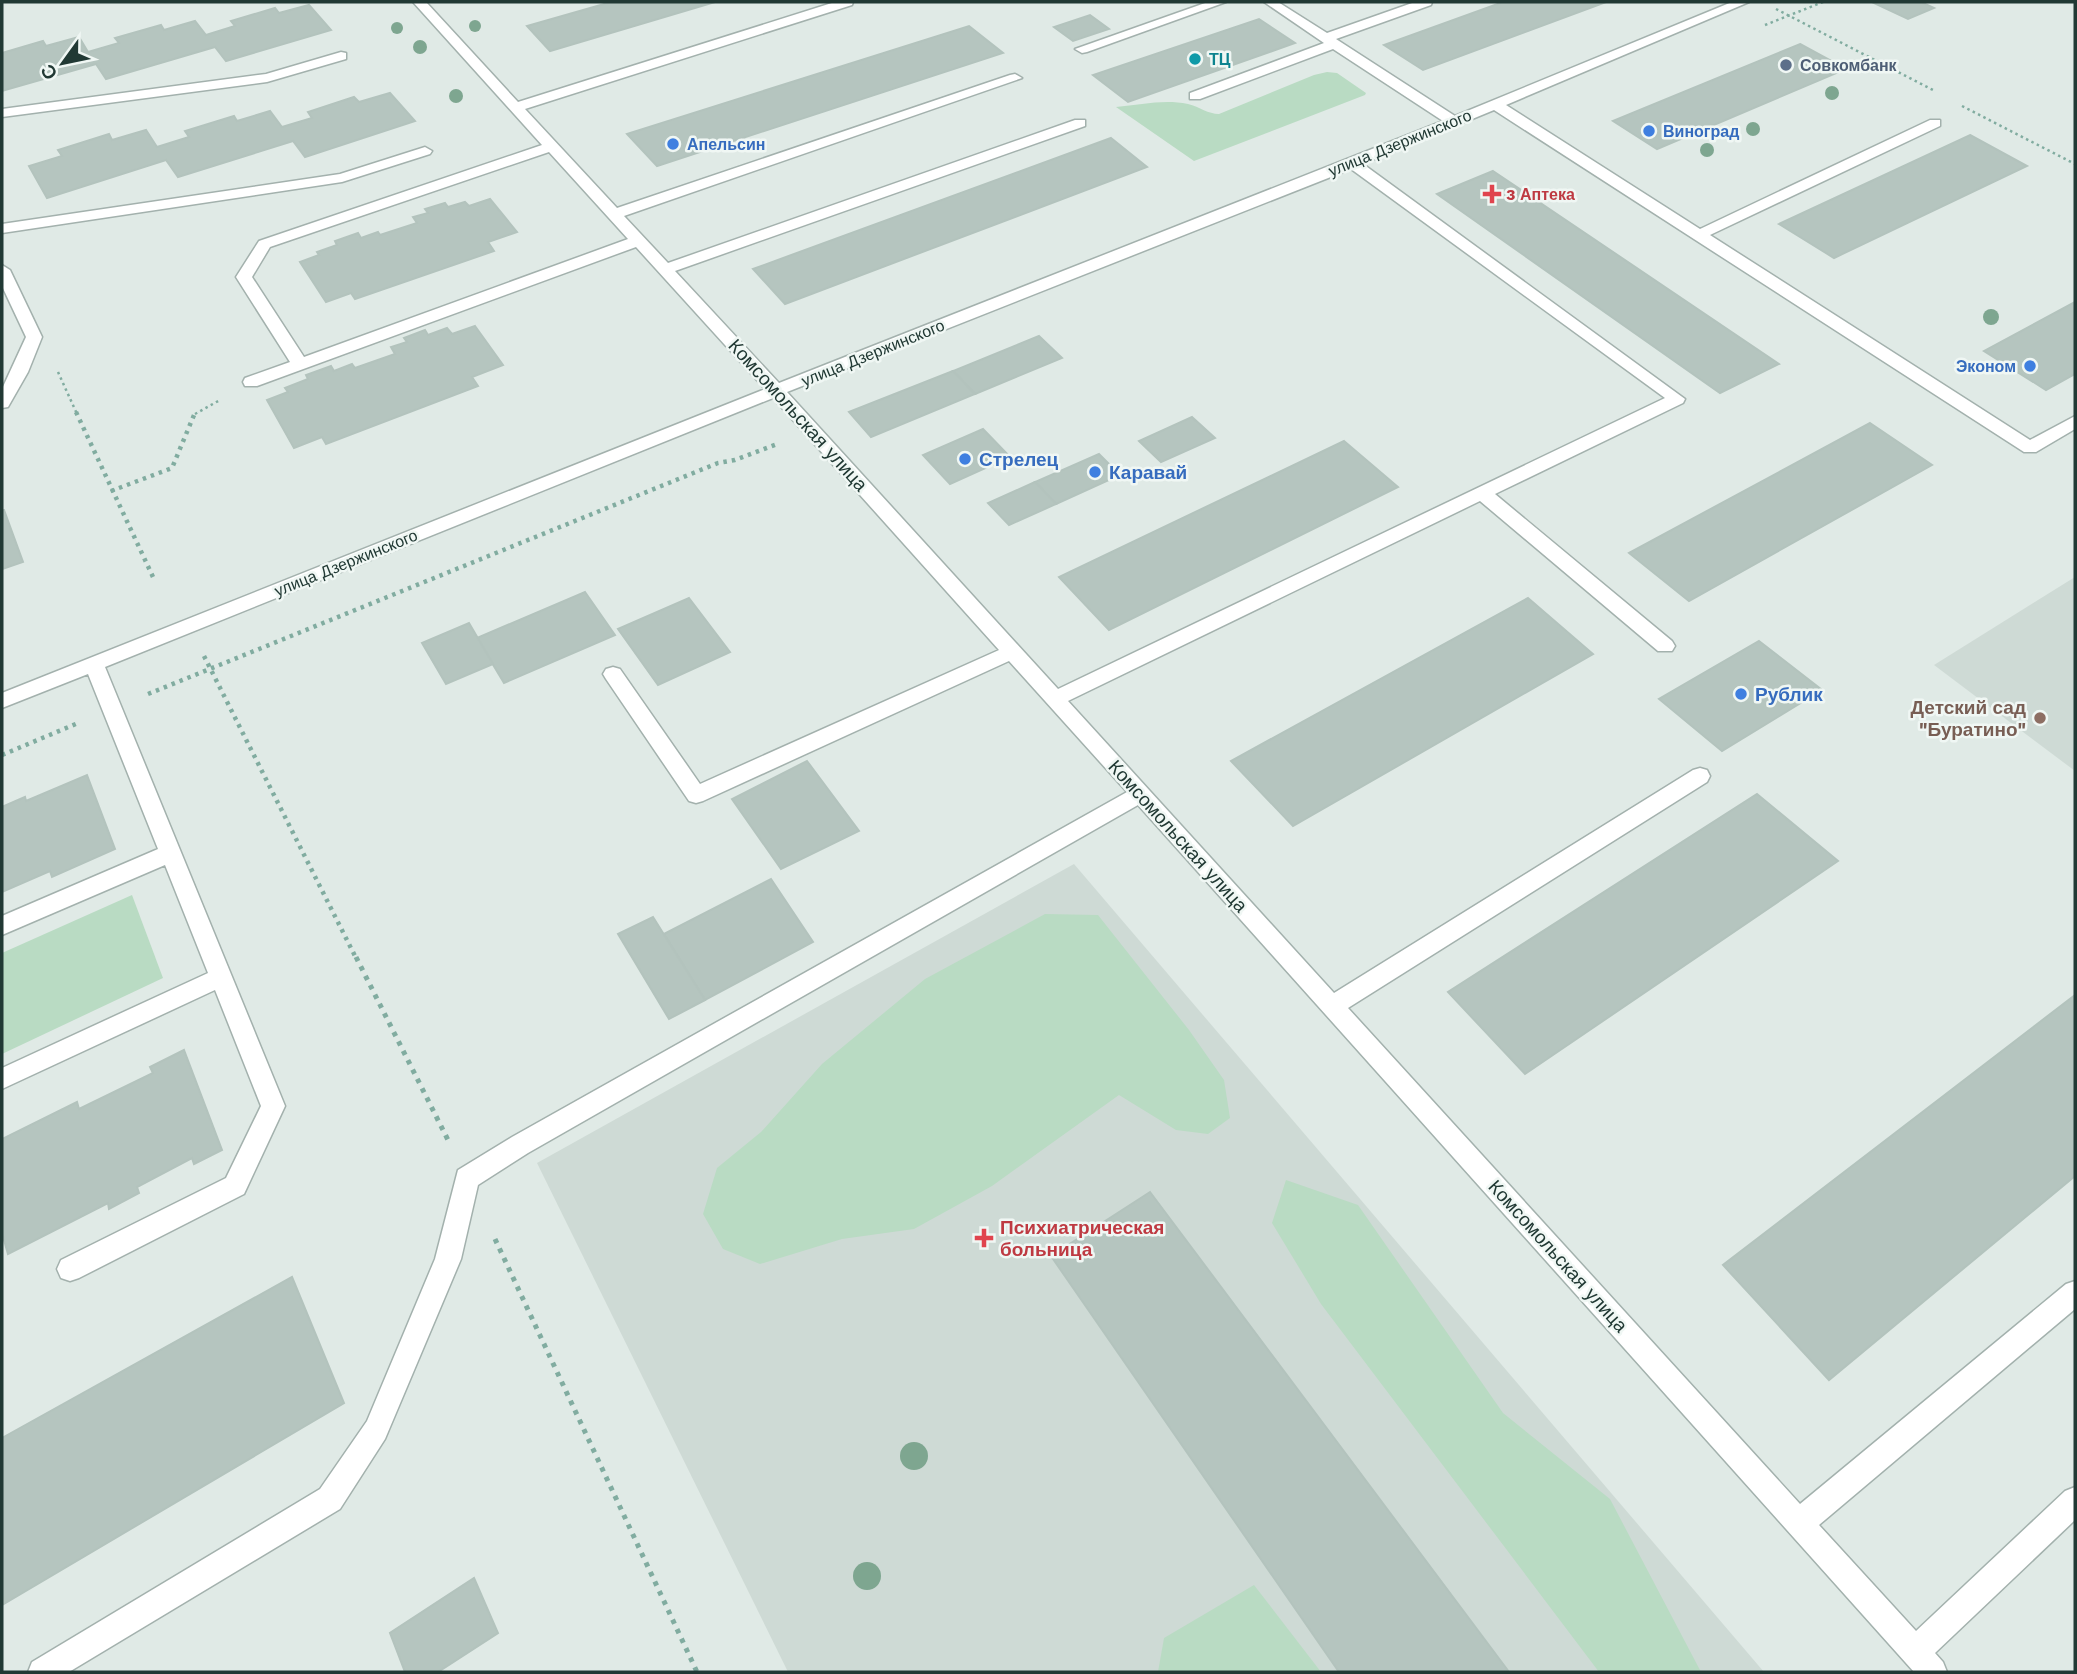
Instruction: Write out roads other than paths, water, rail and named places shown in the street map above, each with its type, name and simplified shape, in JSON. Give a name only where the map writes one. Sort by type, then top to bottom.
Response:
[{"type":"street","name":"Комсомольская улица","points":[[419,2],[812,430],[1924,1662]]},
{"type":"street","points":[[516,107],[847,2]]},
{"type":"street","points":[[1082,49],[1220,2]]},
{"type":"street","points":[[1270,2],[1453,121]]},
{"type":"street","points":[[1195,96],[1426,2]]},
{"type":"street","name":"улица Дзержинского","points":[[2,701],[1353,163],[1743,2]]},
{"type":"street","points":[[2,113],[267,78],[341,56]]},
{"type":"street","points":[[614,214],[1015,78]]},
{"type":"street","points":[[1496,104],[2030,448],[2075,422]]},
{"type":"street","points":[[664,270],[1080,123]]},
{"type":"street","points":[[1699,235],[1935,123]]},
{"type":"street","points":[[300,364],[244,277],[264,244],[552,146]]},
{"type":"street","points":[[2,229],[342,177],[425,151]]},
{"type":"street","points":[[1055,699],[1676,399],[1353,163]]},
{"type":"street","points":[[251,382],[638,241]]},
{"type":"street","points":[[2,270],[34,337],[20,372],[2,403]]},
{"type":"street","points":[[1482,493],[1665,646]]},
{"type":"street","points":[[613,674],[696,795],[1012,652]]},
{"type":"street","points":[[69,1269],[234,1186],[273,1106],[94,664]]},
{"type":"street","points":[[1332,1006],[1700,776]]},
{"type":"street","points":[[42,1672],[330,1499],[376,1430],[448,1259],[467,1178],[520,1144],[1141,794]]},
{"type":"street","points":[[2,926],[171,853]]},
{"type":"street","points":[[2,1079],[221,976]]},
{"type":"street","points":[[1799,1523],[2075,1293]]},
{"type":"street","points":[[1924,1662],[2075,1501]]},
{"type":"place","name":"ТЦ","points":[[1195,59]]},
{"type":"place","name":"Совкомбанк","points":[[1786,65]]},
{"type":"place","name":"Виноград","points":[[1649,131]]},
{"type":"place","name":"Апельсин","points":[[673,144]]},
{"type":"place","name":"3 Аптека","points":[[1492,194]]},
{"type":"place","name":"Эконом","points":[[2030,366]]},
{"type":"place","name":"Стрелец","points":[[965,459]]},
{"type":"place","name":"Каравай","points":[[1095,472]]},
{"type":"place","name":"Рублик","points":[[1741,694]]},
{"type":"place","name":"Детский сад \"Буратино\"","points":[[2040,718]]},
{"type":"place","name":"Психиатрическая больница","points":[[984,1238]]}]
